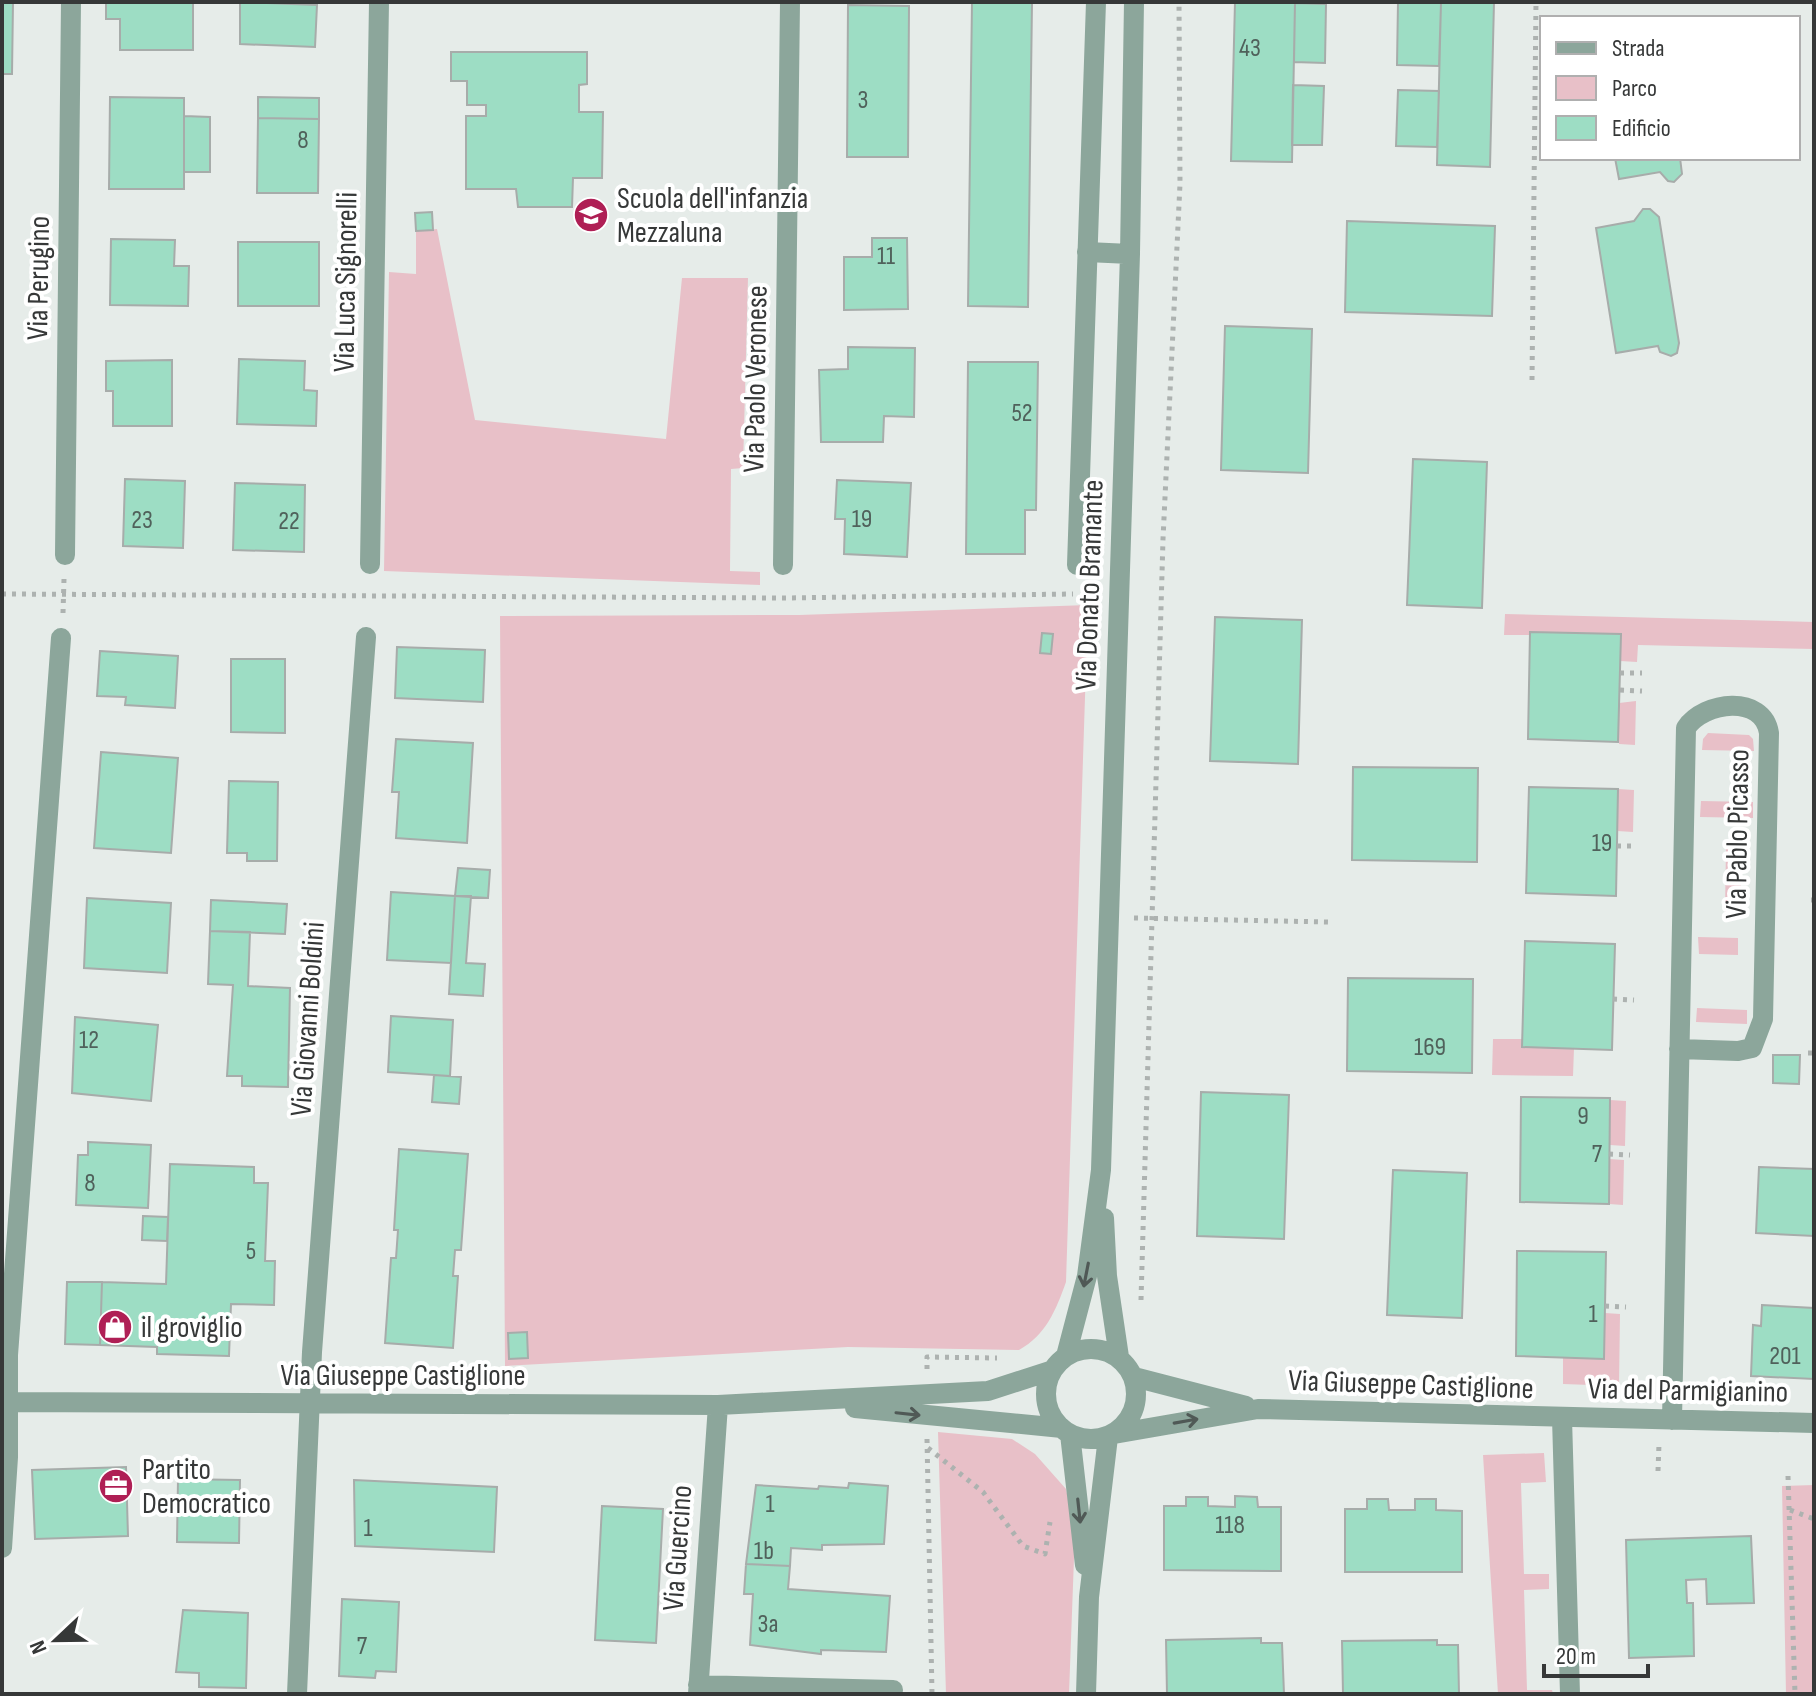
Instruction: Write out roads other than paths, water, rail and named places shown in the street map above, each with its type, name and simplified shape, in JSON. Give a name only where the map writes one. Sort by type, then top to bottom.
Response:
[{"type":"street","name":"Via Perugino","points":[[65,555],[71,2]]},
{"type":"street","name":"Via Luca Signorelli","points":[[370,564],[379,2]]},
{"type":"street","name":"Via Paolo Veronese","points":[[783,565],[790,2]]},
{"type":"street","points":[[1077,565],[1096,2]]},
{"type":"street","name":"Via Donato Bramante","points":[[1119,1357],[1107,1276],[1101,1170],[1130,254],[1134,2]]},
{"type":"street","points":[[1087,252],[1130,254]]},
{"type":"street","name":"Via Giovanni Boldini","points":[[297,1694],[310,1405],[366,637]]},
{"type":"street","points":[[2,1548],[8,1355],[61,638]]},
{"type":"street","name":"Via Pablo Picasso","points":[[1672,1420],[1679,1049],[1686,728],[1702,711],[1715,707],[1748,709],[1759,713],[1768,722],[1769,733],[1761,1029],[1752,1048],[1738,1051],[1679,1049]]},
{"type":"street","name":"Via Donato Bramante","points":[[1059,1363],[1087,1276],[1101,1170]]},
{"type":"street","points":[[1092,1348],[1119,1357],[1134,1377],[1137,1393],[1134,1409],[1126,1423],[1111,1435],[1082,1439],[1066,1431],[1054,1420],[1047,1400],[1059,1363],[1092,1348]]},
{"type":"street","name":"Via Giuseppe Castiglione","points":[[5,1402],[310,1405],[803,1403],[988,1391],[1059,1363]]},
{"type":"street","name":"Via Giuseppe Castiglione","points":[[1134,1377],[1258,1409]]},
{"type":"street","name":"Via Giuseppe Castiglione","points":[[803,1403],[1066,1431]]},
{"type":"street","name":"Via Guercino","points":[[698,1690],[718,1405]]},
{"type":"street","name":"Via Giuseppe Castiglione","points":[[1111,1435],[1258,1409],[1562,1418]]},
{"type":"street","points":[[1562,1418],[1570,1694]]},
{"type":"street","name":"Via del Parmigianino","points":[[1562,1418],[1814,1423]]},
{"type":"street","points":[[1066,1431],[1078,1497],[1089,1597]]},
{"type":"street","points":[[1086,1694],[1089,1597],[1111,1435]]},
{"type":"street","points":[[698,1690],[893,1690]]},
{"type":"place","name":"Scuola dell'infanzia Mezzaluna","points":[[591,215]]},
{"type":"place","name":"il groviglio","points":[[115,1327]]},
{"type":"place","name":"Partito Democratico","points":[[116,1486]]}]
